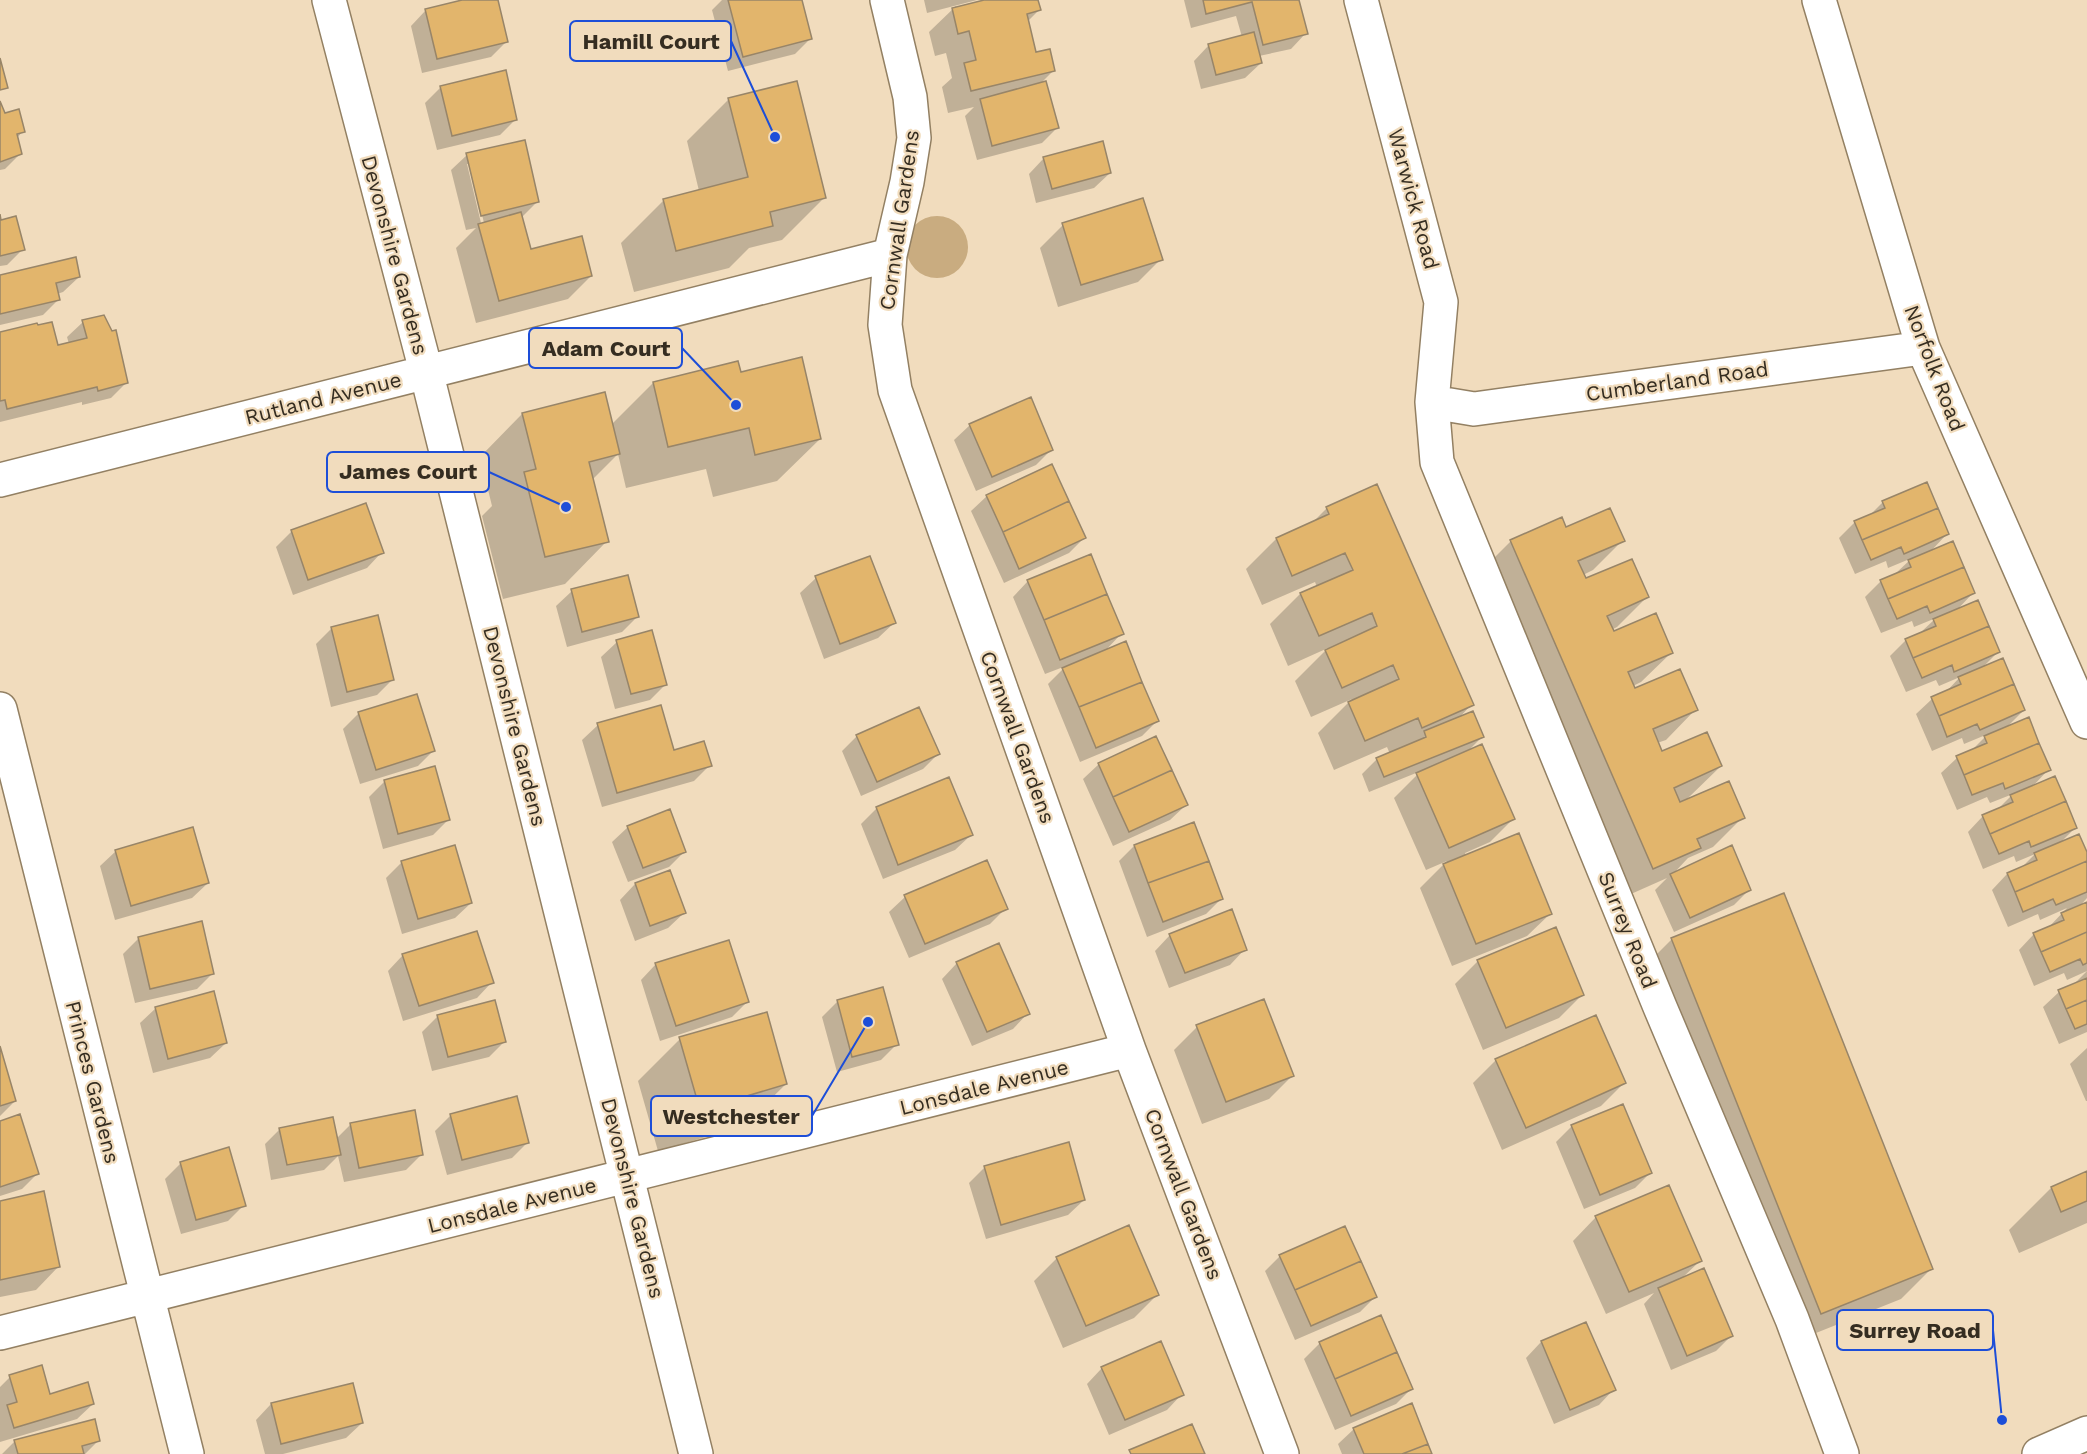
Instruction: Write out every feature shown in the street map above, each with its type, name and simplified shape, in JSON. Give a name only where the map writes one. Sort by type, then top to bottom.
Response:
[{"type":"street","name":"Devonshire Gardens","points":[[329,0],[426,371],[696,1454]]},
{"type":"street","name":"Cornwall Gardens","points":[[887,0],[910,97],[914,138],[907,182],[890,255],[885,325],[895,390],[1129,1050],[1282,1454]]},
{"type":"street","name":"Warwick Road","points":[[1361,0],[1441,302],[1432,402]]},
{"type":"street","name":"Norfolk Road","points":[[1819,0],[1923,348],[2087,722]]},
{"type":"street","name":"Rutland Avenue","points":[[0,480],[890,255]]},
{"type":"street","name":"Cumberland Road","points":[[1432,402],[1474,409],[1923,348]]},
{"type":"street","name":"Surrey Road","points":[[1432,402],[1437,462],[1660,1007],[1792,1319],[1842,1454]]},
{"type":"street","name":"Princes Gardens","points":[[0,709],[187,1454]]},
{"type":"street","name":"Lonsdale Avenue","points":[[0,1333],[1129,1050]]},
{"type":"street","points":[[2039,1454],[2087,1434]]},
{"type":"shaded area","points":[[937,216],[949,218],[959,225],[966,235],[968,247],[966,259],[959,269],[949,276],[937,278],[925,276],[915,269],[908,259],[906,247],[908,235],[915,225],[925,218]]},
{"type":"building","points":[[462,0],[498,0],[508,42],[437,59],[425,9]]},
{"type":"building","points":[[728,0],[802,0],[812,39],[743,57]]},
{"type":"building","points":[[984,0],[1038,0],[1041,10],[1027,14],[1036,52],[1050,49],[1055,71],[971,91],[964,63],[976,60],[969,31],[958,34],[952,8]]},
{"type":"building","points":[[1203,0],[1299,0],[1308,34],[1263,45],[1252,2],[1206,14]]},
{"type":"building","points":[[1254,32],[1262,63],[1216,75],[1208,44]]},
{"type":"building","points":[[0,58],[8,88],[0,90]]},
{"type":"building","points":[[506,70],[517,120],[452,136],[440,86]]},
{"type":"building","points":[[797,81],[826,198],[770,212],[773,226],[676,251],[663,199],[748,177],[728,98]]},
{"type":"building","points":[[1046,81],[1059,128],[992,146],[980,99]]},
{"type":"building","points":[[0,101],[5,113],[19,109],[25,132],[17,134],[22,154],[0,162]]},
{"type":"building","points":[[525,140],[539,202],[481,216],[466,153]]},
{"type":"building","points":[[1103,141],[1111,173],[1052,189],[1043,157]]},
{"type":"building","points":[[1143,198],[1163,260],[1081,285],[1062,223]]},
{"type":"building","points":[[521,212],[531,249],[582,236],[592,276],[499,301],[478,224]]},
{"type":"building","points":[[0,214],[1,220],[16,216],[25,250],[0,256]]},
{"type":"building","points":[[76,257],[80,277],[56,283],[60,300],[0,314],[0,275]]},
{"type":"building","points":[[104,315],[112,331],[116,330],[128,383],[98,391],[97,387],[7,409],[5,400],[0,401],[0,332],[37,323],[38,325],[52,322],[58,345],[87,338],[82,320]]},
{"type":"building","points":[[802,357],[821,439],[755,455],[749,428],[668,447],[653,382],[738,361],[741,372]]},
{"type":"building","points":[[605,392],[620,454],[589,462],[609,542],[545,557],[524,472],[536,469],[522,413]]},
{"type":"building","points":[[1031,397],[1053,450],[992,477],[969,424]]},
{"type":"building","points":[[1052,464],[1069,501],[1003,532],[986,495]]},
{"type":"building","points":[[1927,482],[1938,508],[1862,540],[1854,521],[1885,508],[1882,501]]},
{"type":"building","points":[[1377,484],[1474,705],[1422,728],[1418,718],[1365,741],[1348,702],[1399,679],[1393,665],[1342,688],[1325,650],[1377,626],[1372,613],[1319,636],[1300,593],[1353,570],[1345,553],[1292,576],[1276,538],[1329,514],[1326,507]]},
{"type":"building","points":[[1069,501],[1086,538],[1019,569],[1003,532]]},
{"type":"building","points":[[366,503],[384,553],[308,580],[291,530]]},
{"type":"building","points":[[1610,508],[1625,541],[1578,561],[1586,578],[1632,559],[1649,597],[1607,616],[1614,631],[1656,613],[1673,653],[1628,672],[1635,688],[1680,669],[1698,710],[1653,729],[1662,751],[1707,732],[1722,766],[1674,788],[1680,802],[1729,781],[1745,818],[1697,839],[1701,848],[1653,869],[1510,540],[1562,517],[1566,527]]},
{"type":"building","points":[[1938,508],[1949,534],[1904,554],[1901,547],[1871,560],[1862,540]]},
{"type":"building","points":[[1953,541],[1964,567],[1888,599],[1880,580],[1911,567],[1908,560]]},
{"type":"building","points":[[1091,554],[1107,594],[1044,620],[1027,580]]},
{"type":"building","points":[[870,556],[896,623],[840,644],[815,576]]},
{"type":"building","points":[[1964,567],[1975,593],[1930,613],[1927,606],[1897,619],[1888,599]]},
{"type":"building","points":[[628,575],[639,617],[582,632],[571,589]]},
{"type":"building","points":[[1107,594],[1124,634],[1060,660],[1044,620]]},
{"type":"building","points":[[1978,600],[1989,626],[1913,658],[1905,639],[1936,626],[1933,619]]},
{"type":"building","points":[[378,615],[394,680],[347,692],[331,627]]},
{"type":"building","points":[[1989,626],[2000,652],[1954,672],[1952,665],[1922,678],[1913,658]]},
{"type":"building","points":[[652,630],[667,685],[631,694],[616,640]]},
{"type":"building","points":[[1126,641],[1142,682],[1079,707],[1062,668]]},
{"type":"building","points":[[2003,658],[2014,684],[1939,716],[1931,697],[1961,684],[1958,677]]},
{"type":"building","points":[[1142,682],[1159,721],[1096,748],[1079,707]]},
{"type":"building","points":[[2014,684],[2025,710],[1980,730],[1977,724],[1947,737],[1939,716]]},
{"type":"building","points":[[417,694],[435,751],[376,770],[358,712]]},
{"type":"building","points":[[661,705],[674,750],[704,741],[712,766],[617,793],[597,723]]},
{"type":"building","points":[[919,707],[940,754],[877,782],[856,735]]},
{"type":"building","points":[[1473,711],[1484,737],[1384,777],[1376,758],[1426,737],[1424,731]]},
{"type":"building","points":[[2029,717],[2039,743],[1964,775],[1956,756],[1987,743],[1984,736]]},
{"type":"building","points":[[1156,736],[1172,770],[1113,797],[1098,763]]},
{"type":"building","points":[[2039,743],[2051,770],[2005,789],[2003,783],[1972,795],[1964,775]]},
{"type":"building","points":[[1482,744],[1515,819],[1449,848],[1416,773]]},
{"type":"building","points":[[435,766],[450,820],[398,834],[384,780]]},
{"type":"building","points":[[1172,770],[1188,805],[1129,832],[1113,797]]},
{"type":"building","points":[[2055,776],[2066,801],[1990,834],[1982,815],[2013,802],[2010,795]]},
{"type":"building","points":[[949,777],[973,835],[898,865],[876,807]]},
{"type":"building","points":[[2066,801],[2077,828],[2031,847],[2029,841],[1999,854],[1990,834]]},
{"type":"building","points":[[670,809],[686,852],[643,868],[627,826]]},
{"type":"building","points":[[1194,822],[1209,861],[1148,883],[1134,845]]},
{"type":"building","points":[[193,827],[209,883],[131,906],[115,850]]},
{"type":"building","points":[[1519,833],[1552,914],[1476,944],[1443,864]]},
{"type":"building","points":[[2079,834],[2087,852],[2087,861],[2015,892],[2007,873],[2037,860],[2034,853]]},
{"type":"building","points":[[455,845],[472,903],[418,919],[401,861]]},
{"type":"building","points":[[1732,845],[1751,890],[1690,918],[1670,874]]},
{"type":"building","points":[[987,860],[1008,909],[925,944],[904,895]]},
{"type":"building","points":[[1209,861],[1223,899],[1163,922],[1148,883]]},
{"type":"building","points":[[2087,861],[2087,892],[2056,905],[2053,899],[2023,912],[2015,892]]},
{"type":"building","points":[[670,870],[686,913],[650,926],[635,883]]},
{"type":"building","points":[[1784,893],[1933,1269],[1821,1314],[1671,938]]},
{"type":"building","points":[[2087,902],[2087,932],[2041,952],[2033,933],[2064,920],[2061,913]]},
{"type":"building","points":[[1232,909],[1247,950],[1185,973],[1169,934]]},
{"type":"building","points":[[202,921],[214,974],[150,989],[138,937]]},
{"type":"building","points":[[1556,927],[1584,995],[1506,1028],[1477,960]]},
{"type":"building","points":[[477,931],[494,983],[419,1006],[402,954]]},
{"type":"building","points":[[2087,932],[2087,963],[2083,965],[2080,959],[2050,972],[2041,952]]},
{"type":"building","points":[[729,940],[749,1002],[676,1026],[655,963]]},
{"type":"building","points":[[999,943],[1030,1014],[987,1032],[956,962]]},
{"type":"building","points":[[2087,978],[2087,1000],[2066,1009],[2058,990]]},
{"type":"building","points":[[883,987],[899,1045],[852,1057],[837,1000]]},
{"type":"building","points":[[214,991],[227,1043],[168,1059],[155,1007]]},
{"type":"building","points":[[1264,999],[1294,1076],[1226,1102],[1196,1025]]},
{"type":"building","points":[[495,1000],[506,1042],[448,1057],[437,1015]]},
{"type":"building","points":[[2087,1000],[2087,1024],[2075,1029],[2066,1009]]},
{"type":"building","points":[[767,1012],[787,1084],[700,1110],[679,1037]]},
{"type":"building","points":[[1596,1015],[1626,1083],[1526,1128],[1495,1059]]},
{"type":"building","points":[[0,1046],[16,1101],[0,1106]]},
{"type":"building","points":[[517,1096],[529,1143],[462,1160],[450,1114]]},
{"type":"building","points":[[1623,1104],[1652,1173],[1600,1195],[1571,1125]]},
{"type":"building","points":[[415,1110],[423,1155],[359,1168],[350,1123]]},
{"type":"building","points":[[20,1114],[39,1174],[0,1187],[0,1121]]},
{"type":"building","points":[[333,1117],[341,1155],[287,1165],[279,1128]]},
{"type":"building","points":[[1069,1142],[1085,1200],[1001,1225],[984,1166]]},
{"type":"building","points":[[229,1147],[246,1206],[196,1220],[180,1162]]},
{"type":"building","points":[[2087,1171],[2087,1201],[2061,1212],[2051,1187]]},
{"type":"building","points":[[1669,1185],[1702,1261],[1629,1292],[1595,1216]]},
{"type":"building","points":[[44,1191],[60,1267],[0,1280],[0,1201]]},
{"type":"building","points":[[1129,1225],[1159,1295],[1086,1326],[1056,1257]]},
{"type":"building","points":[[1345,1226],[1361,1261],[1295,1290],[1279,1255]]},
{"type":"building","points":[[1361,1261],[1377,1297],[1311,1326],[1295,1290]]},
{"type":"building","points":[[1704,1268],[1733,1336],[1687,1356],[1658,1288]]},
{"type":"building","points":[[1381,1315],[1397,1352],[1335,1379],[1319,1342]]},
{"type":"building","points":[[1586,1322],[1616,1390],[1570,1410],[1541,1341]]},
{"type":"building","points":[[1161,1341],[1184,1395],[1125,1420],[1101,1367]]},
{"type":"building","points":[[1397,1352],[1413,1389],[1351,1416],[1335,1379]]},
{"type":"building","points":[[42,1365],[50,1394],[88,1382],[94,1404],[14,1428],[7,1405],[17,1402],[9,1375]]},
{"type":"building","points":[[353,1383],[363,1423],[281,1444],[271,1403]]},
{"type":"building","points":[[1412,1403],[1428,1444],[1402,1454],[1364,1454],[1353,1428]]},
{"type":"building","points":[[95,1419],[100,1441],[82,1446],[84,1454],[18,1454],[14,1440]]},
{"type":"building","points":[[1192,1424],[1205,1454],[1131,1454],[1129,1450]]},
{"type":"building","points":[[1428,1444],[1432,1454],[1402,1454]]},
{"type":"place","name":"Hamill Court","points":[[775,137]]},
{"type":"place","name":"Adam Court","points":[[736,405]]},
{"type":"place","name":"James Court","points":[[566,507]]},
{"type":"place","name":"Westchester","points":[[868,1022]]},
{"type":"place","name":"Surrey Road","points":[[2002,1420]]}]
